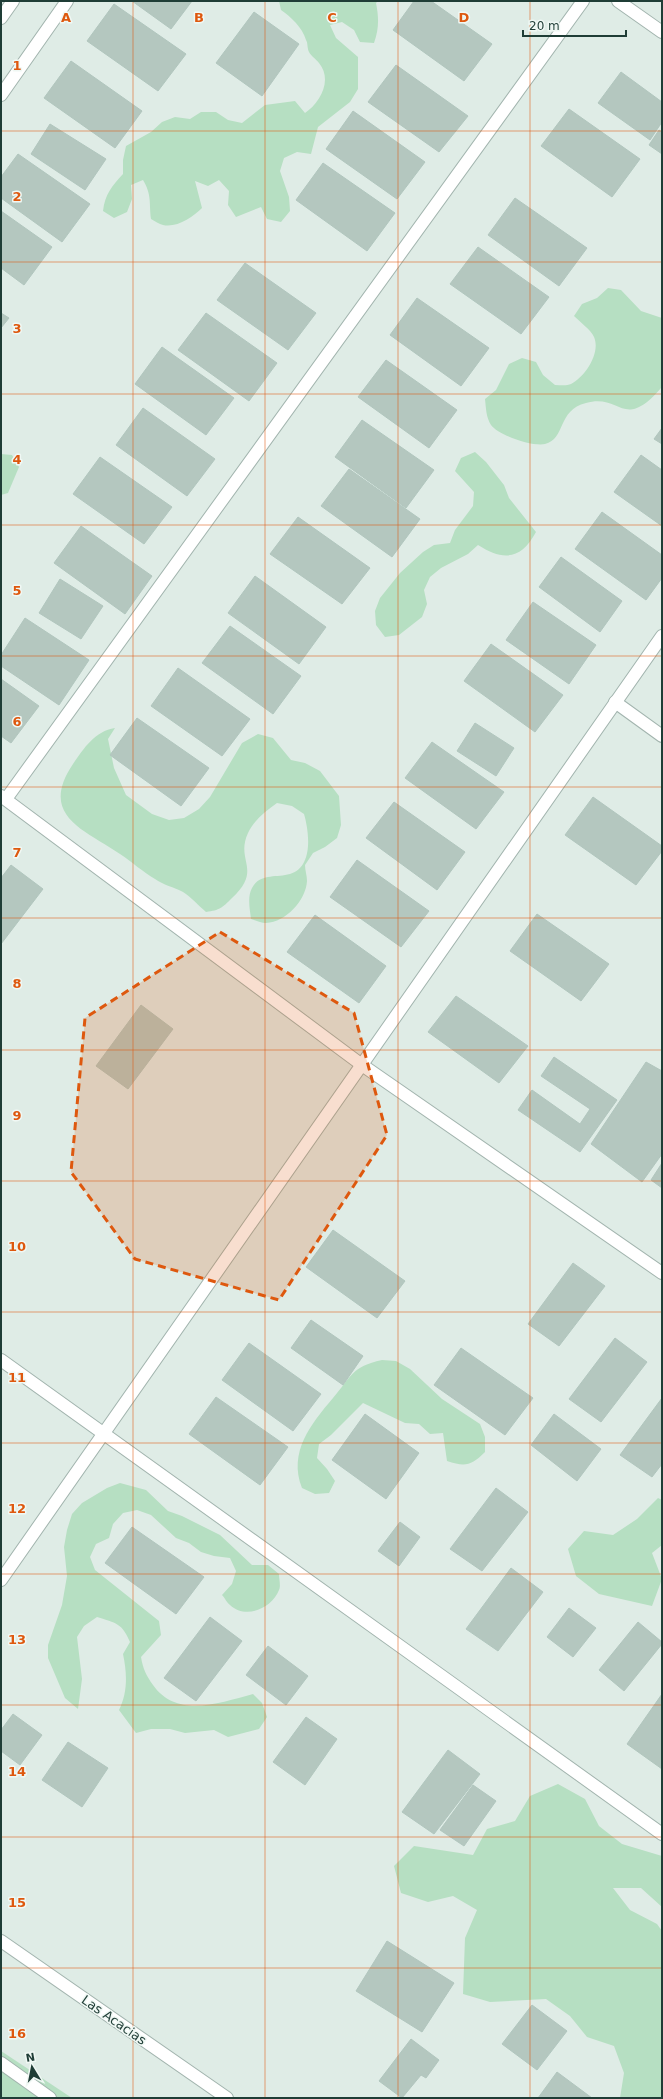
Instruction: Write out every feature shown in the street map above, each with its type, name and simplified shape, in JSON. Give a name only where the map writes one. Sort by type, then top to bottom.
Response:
[{"type":"street","points":[[1,18],[13,1]]},
{"type":"street","points":[[1,95],[67,1]]},
{"type":"street","points":[[583,1],[3,797],[362,1065],[662,1272]]},
{"type":"street","points":[[618,1],[662,32]]},
{"type":"street","points":[[1,1580],[662,636]]},
{"type":"street","points":[[615,702],[662,736]]},
{"type":"street","points":[[1,1360],[662,1834]]},
{"type":"street","name":"Las Acacias","points":[[1,1941],[227,2098]]},
{"type":"street","points":[[1,2063],[50,2098]]},
{"type":"highlighted area","points":[[220,932],[354,1013],[387,1135],[279,1300],[135,1259],[71,1172],[85,1018]]},
{"type":"green space","points":[[279,1],[378,1],[376,3],[378,28],[374,43],[360,42],[354,30],[342,22],[330,25],[336,38],[358,57],[358,89],[350,102],[318,127],[311,154],[297,152],[284,158],[280,171],[289,197],[290,211],[281,222],[267,219],[261,207],[236,217],[228,205],[229,191],[219,180],[208,186],[195,181],[202,208],[194,215],[174,225],[163,225],[151,219],[149,195],[143,180],[131,185],[132,199],[127,212],[114,218],[103,211],[105,200],[116,182],[123,174],[123,160],[126,146],[151,132],[162,122],[175,117],[190,119],[201,112],[216,112],[228,120],[242,123],[265,105],[295,101],[305,113],[310,109],[323,91],[325,77],[323,70],[309,52],[307,41],[299,27],[281,10]]},
{"type":"green space","points":[[608,288],[621,290],[641,311],[662,318],[661,388],[648,401],[638,408],[622,408],[598,401],[586,403],[577,407],[570,412],[560,431],[552,441],[545,444],[532,444],[524,442],[495,429],[488,419],[485,399],[496,390],[509,364],[522,358],[536,362],[543,375],[555,385],[571,384],[576,381],[586,370],[593,357],[596,343],[590,332],[574,316],[582,304],[597,298]]},
{"type":"green space","points":[[475,452],[486,462],[504,485],[509,498],[536,532],[524,548],[518,553],[511,555],[496,554],[478,545],[468,554],[441,568],[430,577],[424,590],[427,604],[422,617],[399,635],[385,637],[376,625],[375,611],[380,598],[400,573],[423,552],[434,545],[450,543],[455,530],[473,506],[474,492],[455,471],[461,458]]},
{"type":"green space","points":[[1,454],[12,455],[19,467],[8,493],[1,495]]},
{"type":"green space","points":[[115,728],[108,739],[114,768],[126,795],[152,814],[169,820],[184,818],[199,809],[210,797],[242,743],[258,734],[273,738],[291,760],[305,763],[320,771],[339,796],[341,825],[337,838],[325,847],[313,853],[305,865],[307,881],[306,888],[294,909],[281,919],[264,923],[251,919],[249,904],[250,892],[255,883],[259,880],[290,874],[298,870],[303,864],[308,848],[306,821],[304,814],[292,806],[277,803],[257,820],[248,833],[245,843],[244,851],[247,865],[246,880],[241,888],[223,906],[206,912],[186,894],[180,890],[161,883],[70,820],[63,809],[61,797],[64,782],[73,764],[91,741],[96,736]]},
{"type":"green space","points":[[382,1360],[396,1361],[410,1369],[442,1399],[480,1424],[485,1437],[485,1452],[472,1463],[468,1464],[459,1464],[447,1461],[443,1433],[430,1434],[419,1424],[405,1423],[363,1403],[331,1435],[319,1444],[317,1458],[335,1481],[329,1493],[315,1494],[302,1488],[298,1475],[298,1462],[304,1439],[310,1428],[353,1373],[364,1366]]},
{"type":"green space","points":[[120,1483],[146,1490],[168,1511],[182,1516],[220,1535],[252,1565],[268,1565],[279,1574],[280,1588],[276,1596],[265,1607],[251,1612],[243,1612],[236,1609],[229,1604],[222,1595],[232,1584],[236,1571],[230,1558],[214,1556],[201,1552],[189,1543],[176,1538],[151,1515],[137,1510],[123,1513],[113,1524],[109,1538],[96,1544],[90,1557],[95,1570],[159,1621],[161,1635],[141,1657],[148,1678],[163,1696],[174,1702],[199,1706],[253,1694],[262,1703],[267,1717],[259,1729],[228,1737],[214,1730],[185,1733],[170,1729],[151,1729],[136,1733],[119,1710],[124,1696],[126,1682],[123,1654],[130,1642],[121,1627],[97,1617],[84,1626],[77,1637],[82,1679],[78,1709],[65,1698],[48,1658],[48,1645],[62,1605],[67,1576],[64,1547],[67,1530],[72,1514],[82,1503],[107,1488]]},
{"type":"green space","points":[[658,1498],[662,1500],[662,1545],[652,1553],[662,1579],[652,1606],[599,1594],[576,1576],[568,1549],[584,1531],[613,1535],[637,1519]]},
{"type":"green space","points":[[558,1784],[585,1799],[599,1826],[622,1844],[662,1856],[662,1907],[641,1888],[613,1888],[630,1910],[657,1924],[662,1931],[662,2098],[620,2098],[624,2073],[614,2046],[587,2037],[570,2016],[546,1999],[490,2002],[463,1994],[465,1938],[477,1910],[453,1896],[428,1902],[401,1893],[394,1866],[414,1846],[473,1855],[487,1829],[515,1821],[530,1796]]},
{"type":"green space","points":[[1,2051],[72,2098],[1,2098]]},
{"type":"building","points":[[132,1],[192,1],[171,29]]},
{"type":"building","points":[[414,1],[431,1],[492,44],[464,81],[393,30]]},
{"type":"building","points":[[114,4],[186,54],[158,91],[87,41]]},
{"type":"building","points":[[254,12],[299,44],[262,96],[216,63]]},
{"type":"building","points":[[71,61],[142,111],[115,148],[44,98]]},
{"type":"building","points":[[396,65],[468,116],[439,152],[368,102]]},
{"type":"building","points":[[621,72],[662,102],[662,122],[650,140],[598,103]]},
{"type":"building","points":[[569,109],[640,159],[612,197],[541,146]]},
{"type":"building","points":[[353,111],[425,162],[397,199],[326,149]]},
{"type":"building","points":[[50,124],[106,159],[85,190],[31,154]]},
{"type":"building","points":[[659,130],[662,132],[662,154],[649,145]]},
{"type":"building","points":[[18,154],[90,204],[62,242],[1,198],[1,177]]},
{"type":"building","points":[[323,163],[395,213],[367,251],[296,200]]},
{"type":"building","points":[[515,198],[587,248],[559,286],[488,235]]},
{"type":"building","points":[[1,211],[52,247],[24,285],[1,268]]},
{"type":"building","points":[[478,247],[549,297],[521,334],[450,284]]},
{"type":"building","points":[[245,263],[316,313],[288,350],[217,300]]},
{"type":"building","points":[[417,298],[489,348],[461,386],[390,335]]},
{"type":"building","points":[[1,313],[9,318],[1,328]]},
{"type":"building","points":[[206,313],[277,363],[249,401],[178,350]]},
{"type":"building","points":[[162,347],[234,398],[206,435],[135,384]]},
{"type":"building","points":[[386,360],[457,410],[429,448],[358,397]]},
{"type":"building","points":[[143,408],[215,459],[187,496],[116,445]]},
{"type":"building","points":[[362,420],[434,470],[406,508],[335,457]]},
{"type":"building","points":[[662,428],[662,444],[654,439]]},
{"type":"building","points":[[641,455],[662,470],[662,526],[614,492]]},
{"type":"building","points":[[100,457],[172,507],[144,544],[73,494]]},
{"type":"building","points":[[349,469],[420,519],[392,557],[321,506]]},
{"type":"building","points":[[602,512],[662,555],[662,578],[646,600],[575,549]]},
{"type":"building","points":[[298,517],[370,568],[342,604],[270,554]]},
{"type":"building","points":[[81,526],[152,576],[125,614],[54,563]]},
{"type":"building","points":[[561,557],[622,601],[600,632],[539,587]]},
{"type":"building","points":[[255,576],[326,627],[299,664],[228,613]]},
{"type":"building","points":[[60,579],[103,606],[81,639],[39,613]]},
{"type":"building","points":[[533,602],[596,645],[569,684],[506,640]]},
{"type":"building","points":[[25,618],[89,660],[59,705],[1,666],[1,655]]},
{"type":"building","points":[[230,626],[301,676],[273,714],[202,663]]},
{"type":"building","points":[[491,644],[563,695],[535,732],[464,681]]},
{"type":"building","points":[[178,668],[250,719],[222,756],[151,706]]},
{"type":"building","points":[[1,679],[39,706],[11,743],[1,736]]},
{"type":"building","points":[[137,718],[209,768],[181,806],[110,755]]},
{"type":"building","points":[[475,723],[514,748],[496,776],[457,751]]},
{"type":"building","points":[[432,742],[504,792],[476,829],[405,778]]},
{"type":"building","points":[[593,797],[662,846],[662,851],[636,885],[565,835]]},
{"type":"building","points":[[394,802],[465,852],[437,890],[366,838]]},
{"type":"building","points":[[357,860],[429,911],[401,947],[330,897]]},
{"type":"building","points":[[11,865],[43,889],[1,944],[1,878]]},
{"type":"building","points":[[537,914],[609,964],[581,1001],[510,951]]},
{"type":"building","points":[[315,915],[386,966],[359,1003],[287,952]]},
{"type":"building","points":[[456,996],[528,1046],[499,1083],[428,1032]]},
{"type":"building","points":[[141,1005],[173,1029],[128,1089],[96,1066]]},
{"type":"building","points":[[554,1057],[617,1100],[580,1152],[518,1110],[532,1090],[580,1124],[590,1109],[541,1076]]},
{"type":"building","points":[[646,1062],[662,1071],[662,1154],[642,1182],[591,1144]]},
{"type":"building","points":[[662,1163],[662,1188],[651,1180]]},
{"type":"building","points":[[333,1230],[405,1281],[377,1318],[306,1267]]},
{"type":"building","points":[[573,1263],[605,1286],[559,1346],[528,1324]]},
{"type":"building","points":[[311,1320],[363,1356],[343,1385],[291,1348]]},
{"type":"building","points":[[615,1338],[647,1362],[601,1422],[569,1399]]},
{"type":"building","points":[[249,1343],[321,1394],[293,1431],[222,1380]]},
{"type":"building","points":[[461,1348],[533,1398],[505,1435],[434,1385]]},
{"type":"building","points":[[216,1397],[288,1447],[260,1485],[189,1434]]},
{"type":"building","points":[[662,1398],[662,1464],[652,1477],[620,1455]]},
{"type":"building","points":[[365,1414],[419,1453],[386,1499],[332,1460]]},
{"type":"building","points":[[554,1414],[601,1449],[577,1481],[531,1445]]},
{"type":"building","points":[[496,1488],[528,1512],[482,1571],[450,1549]]},
{"type":"building","points":[[400,1522],[420,1537],[399,1566],[378,1551]]},
{"type":"building","points":[[132,1527],[204,1577],[176,1614],[105,1563]]},
{"type":"building","points":[[511,1568],[543,1592],[498,1651],[466,1629]]},
{"type":"building","points":[[569,1608],[596,1628],[573,1657],[547,1637]]},
{"type":"building","points":[[210,1617],[242,1641],[196,1701],[164,1678]]},
{"type":"building","points":[[638,1622],[662,1642],[662,1644],[624,1691],[599,1670]]},
{"type":"building","points":[[268,1646],[308,1676],[286,1705],[246,1675]]},
{"type":"building","points":[[662,1694],[662,1769],[627,1744]]},
{"type":"building","points":[[13,1714],[42,1735],[20,1765],[1,1751],[1,1730]]},
{"type":"building","points":[[306,1717],[337,1739],[305,1785],[273,1762]]},
{"type":"building","points":[[68,1742],[108,1768],[82,1807],[42,1780]]},
{"type":"building","points":[[448,1750],[480,1774],[434,1834],[402,1812]]},
{"type":"building","points":[[473,1785],[496,1801],[464,1846],[440,1830]]},
{"type":"building","points":[[387,1941],[454,1983],[422,2032],[356,1991]]},
{"type":"building","points":[[532,2005],[567,2031],[537,2070],[502,2044]]},
{"type":"building","points":[[411,2039],[439,2060],[426,2078],[421,2075],[402,2098],[379,2081]]},
{"type":"building","points":[[557,2072],[592,2098],[538,2098]]}]
